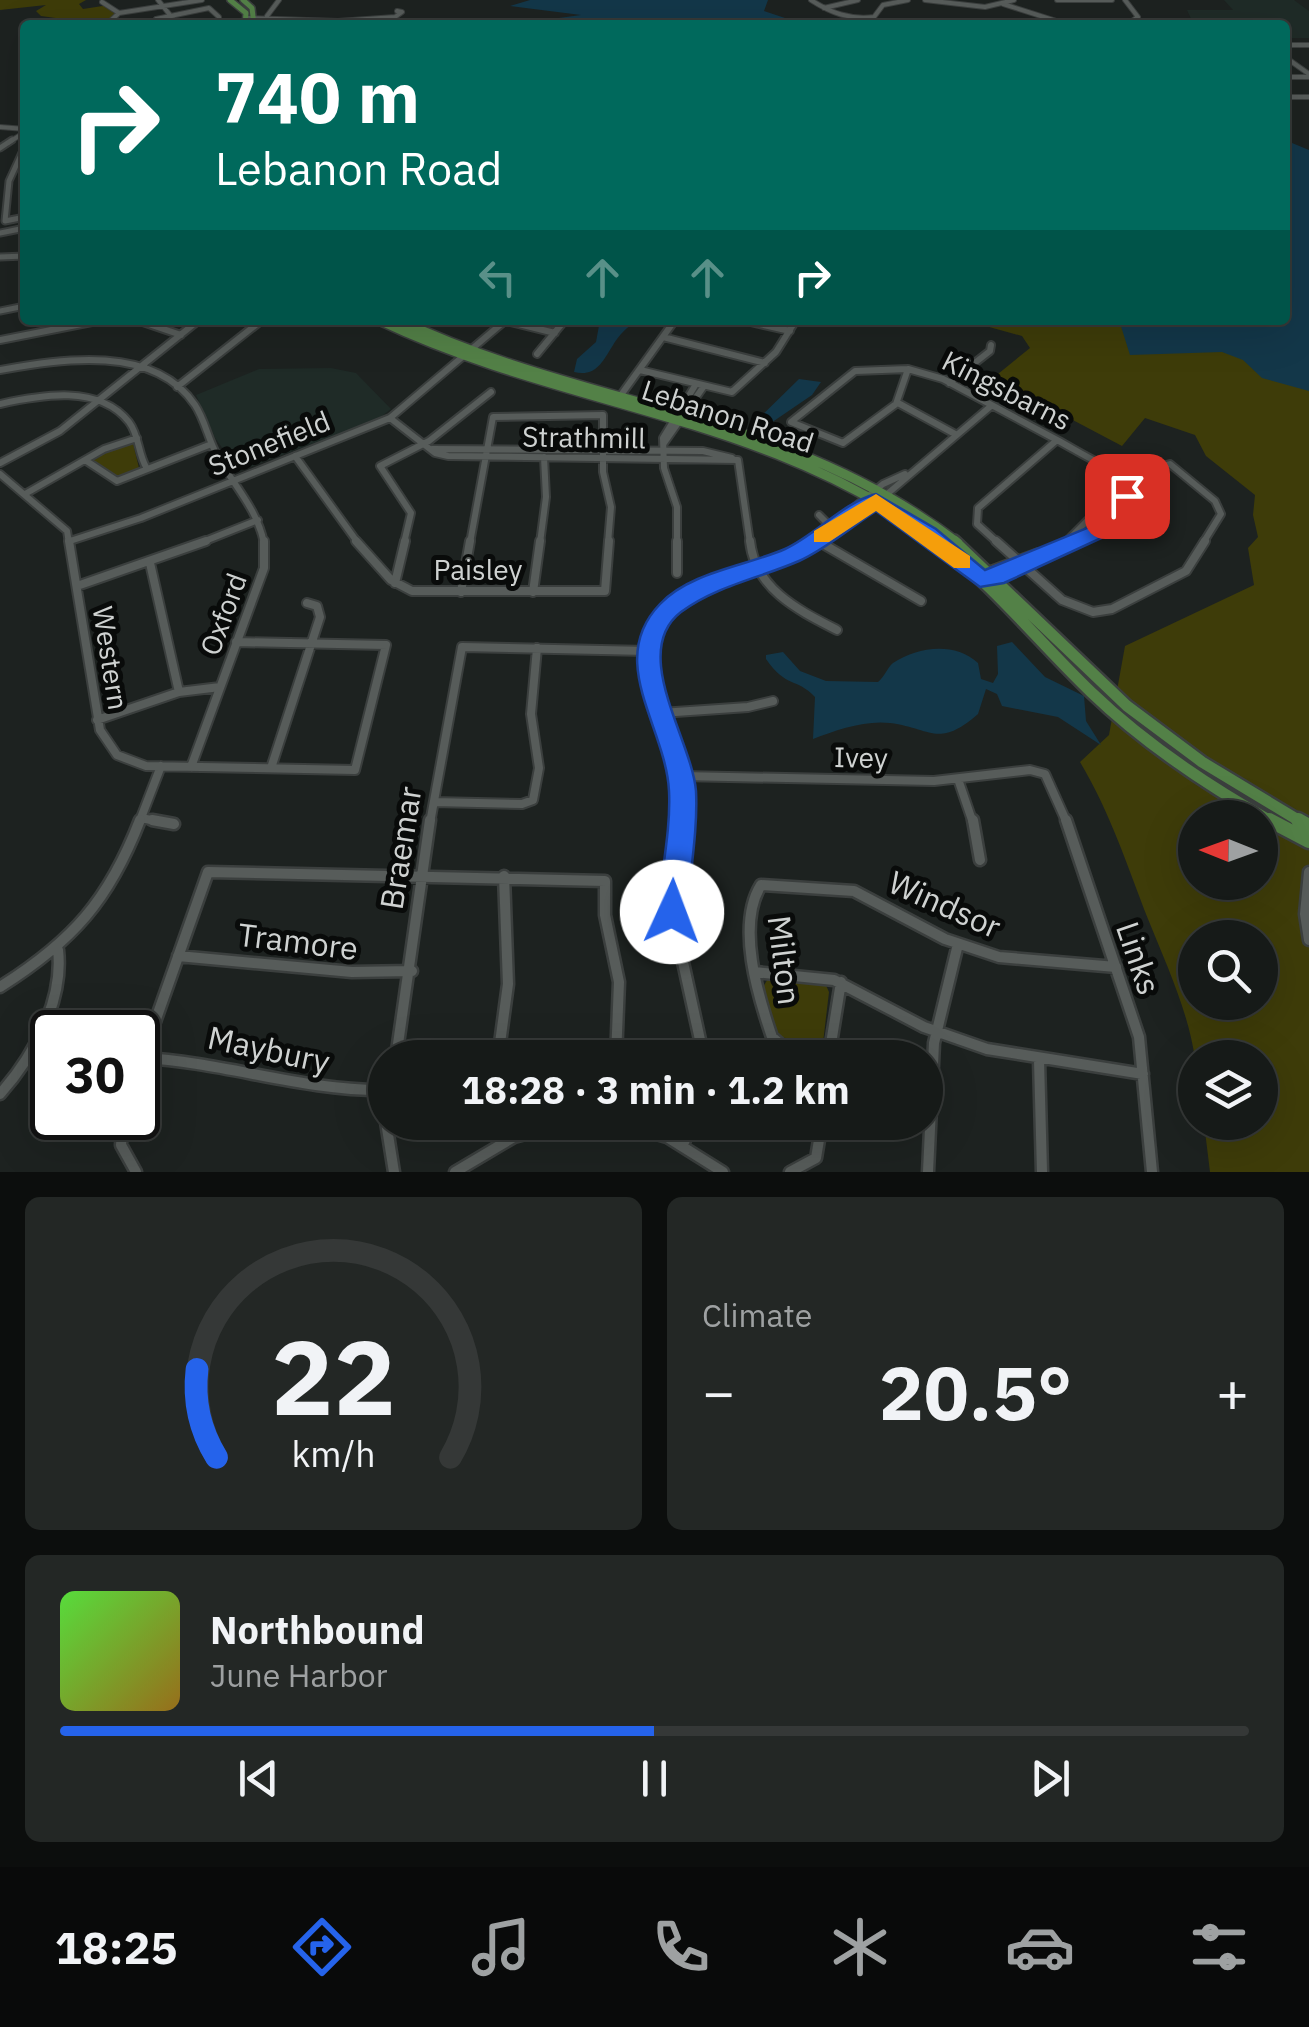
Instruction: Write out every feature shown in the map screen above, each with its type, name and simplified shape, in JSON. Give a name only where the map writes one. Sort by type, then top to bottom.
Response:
[{"type":"main road","points":[[230,0],[245,20]]},
{"type":"main road","points":[[243,0],[255,20]]},
{"type":"main road","name":"Lebanon Road","points":[[391,325],[464,356],[680,416]]},
{"type":"main road","name":"Lebanon Road","points":[[407,325],[464,356],[621,396],[786,454],[876,495],[989,575],[1143,721],[1219,775],[1309,826]]},
{"type":"main road","name":"Lebanon Road","points":[[989,575],[1125,722],[1237,802],[1309,841]]},
{"type":"street","points":[[157,0],[175,20]]},
{"type":"street","points":[[183,4],[192,0]]},
{"type":"street","points":[[112,20],[120,13],[202,0]]},
{"type":"street","points":[[268,16],[280,0]]},
{"type":"street","points":[[811,0],[844,17],[871,18],[883,5],[908,0]]},
{"type":"street","points":[[824,8],[858,0]]},
{"type":"street","points":[[925,0],[1003,4],[1054,20]]},
{"type":"street","points":[[1003,4],[1014,0]]},
{"type":"street","points":[[1057,1],[1112,0]]},
{"type":"street","points":[[1125,0],[1138,16],[1133,20]]},
{"type":"street","points":[[104,1],[120,13]]},
{"type":"street","points":[[163,20],[209,8],[219,20]]},
{"type":"street","points":[[338,20],[396,14],[389,20]]},
{"type":"street","points":[[248,20],[268,16],[316,20]]},
{"type":"street","points":[[20,157],[12,174],[5,221],[20,218]]},
{"type":"street","points":[[12,174],[20,173]]},
{"type":"street","points":[[0,340],[76,325]]},
{"type":"street","points":[[151,325],[181,335]]},
{"type":"street","points":[[0,463],[60,430],[193,325]]},
{"type":"street","points":[[0,370],[83,357],[140,369],[177,387],[256,325]]},
{"type":"street","name":"Stonefield","points":[[70,541],[390,418],[499,325]]},
{"type":"street","points":[[524,325],[555,333]]},
{"type":"street","points":[[537,354],[562,325]]},
{"type":"street","points":[[621,396],[671,325]]},
{"type":"street","points":[[764,325],[790,331]]},
{"type":"street","points":[[640,370],[732,392],[765,362],[793,325]]},
{"type":"street","points":[[662,337],[765,362]]},
{"type":"street","points":[[949,383],[990,351],[991,345]]},
{"type":"street","points":[[908,369],[907,389],[898,403],[955,434]]},
{"type":"street","name":"Kingsbarns","points":[[898,403],[840,443],[791,421],[848,374],[908,369],[949,383],[1124,473],[1137,474],[1158,465],[1180,469],[1215,501],[1220,522],[1194,561],[1172,580],[1102,612],[1082,611],[1062,600],[1025,565]]},
{"type":"street","points":[[677,573],[678,506],[664,452],[700,385]]},
{"type":"street","name":"Oxford","points":[[177,387],[199,412],[209,446],[258,520],[267,553],[191,767]]},
{"type":"street","points":[[395,583],[410,506],[379,467],[424,444],[491,392]]},
{"type":"street","points":[[0,404],[54,394],[120,413],[137,438],[138,452],[146,468]]},
{"type":"street","points":[[700,1040],[672,912],[672,870],[682,820],[681,776],[650,686],[648,650],[656,626],[681,600],[758,570],[817,540],[991,406]]},
{"type":"street","points":[[461,592],[494,417],[603,416],[604,455]]},
{"type":"street","name":"Strathmill","points":[[390,418],[424,444],[448,456],[686,451],[738,460]]},
{"type":"street","points":[[25,494],[85,460],[137,438]]},
{"type":"street","points":[[1025,565],[974,518],[978,508],[1057,440]]},
{"type":"street","points":[[85,460],[112,482],[209,446]]},
{"type":"street","name":"Strathmill","points":[[664,452],[738,460]]},
{"type":"street","points":[[533,592],[546,497],[544,455]]},
{"type":"street","name":"Paisley","points":[[295,456],[395,583],[415,591],[605,592],[611,508],[604,455]]},
{"type":"street","points":[[738,460],[742,464],[747,546],[758,570],[786,604],[837,630]]},
{"type":"street","points":[[1065,542],[1116,492],[1124,473]]},
{"type":"street","points":[[0,474],[62,523],[70,541]]},
{"type":"street","points":[[989,575],[1014,570],[1065,542],[1108,528],[1115,523],[1138,482],[1137,474]]},
{"type":"street","points":[[1116,492],[1127,496]]},
{"type":"street","points":[[819,514],[833,529]]},
{"type":"street","points":[[1090,515],[1105,519],[1108,528]]},
{"type":"street","points":[[77,586],[150,563],[258,520]]},
{"type":"street","points":[[817,540],[921,601]]},
{"type":"street","name":"Western","points":[[70,541],[97,720],[117,755],[130,762],[355,770],[386,645],[312,644]]},
{"type":"street","points":[[989,575],[1006,562],[1052,549]]},
{"type":"street","points":[[382,570],[400,561]]},
{"type":"street","points":[[1006,562],[1014,570]]},
{"type":"street","points":[[150,563],[179,692]]},
{"type":"street","points":[[271,768],[320,609],[308,602]]},
{"type":"street","points":[[236,642],[312,644]]},
{"type":"street","name":"Braemar","points":[[399,1040],[412,971],[420,875],[462,648],[537,648]]},
{"type":"street","points":[[434,802],[522,804],[535,795],[538,754],[530,706],[537,648],[648,650]]},
{"type":"street","points":[[97,720],[179,692],[220,687]]},
{"type":"street","points":[[661,713],[692,706],[762,706],[773,701]]},
{"type":"street","points":[[0,987],[58,950],[103,902],[161,766]]},
{"type":"street","name":"Ivey","points":[[681,776],[958,779],[1040,771]]},
{"type":"street","name":"Links","points":[[1040,771],[1065,814],[1137,1030],[1152,1172]]},
{"type":"street","points":[[958,779],[980,841],[980,860]]},
{"type":"street","points":[[141,818],[174,824]]},
{"type":"street","points":[[159,1010],[208,872],[604,880],[605,915],[619,982],[617,1040]]},
{"type":"street","points":[[1309,872],[1304,914],[1309,940]]},
{"type":"street","points":[[500,1040],[508,984],[504,876]]},
{"type":"street","name":"Windsor","points":[[755,889],[765,884],[815,885],[854,891],[958,944],[1026,962],[1116,967]]},
{"type":"street","name":"Milton","points":[[755,889],[755,972],[776,1040]]},
{"type":"street","points":[[928,1172],[936,1032],[958,944]]},
{"type":"street","points":[[0,1094],[30,1052],[44,1019],[61,974],[58,950]]},
{"type":"street","name":"Tramore","points":[[178,956],[249,959],[327,974],[412,971]]},
{"type":"street","points":[[755,972],[810,974],[841,982],[936,1032],[1038,1060],[1103,1065],[1144,1074]]},
{"type":"street","points":[[832,1040],[841,982]]},
{"type":"street","name":"Maybury","points":[[160,1062],[188,1058],[350,1092],[368,1091]]},
{"type":"street","points":[[1038,1060],[1042,1172]]},
{"type":"street","points":[[121,1140],[136,1172]]},
{"type":"street","points":[[389,1140],[394,1172]]},
{"type":"street","points":[[668,1140],[683,1145],[723,1172]]},
{"type":"street","points":[[683,1145],[685,1140]]},
{"type":"street","points":[[790,1172],[816,1158],[819,1140]]},
{"type":"street","points":[[454,1172],[504,1141]]},
{"type":"shaded area","points":[[0,0],[86,0],[79,4],[83,9],[109,5],[117,12],[109,20],[70,20],[41,16],[36,11],[46,5],[0,10]]},
{"type":"shaded area","points":[[1224,0],[1294,0],[1309,11],[1309,38],[1290,38],[1290,20],[1192,20],[1187,10],[1233,10]]},
{"type":"shaded area","points":[[1290,318],[1309,318],[1309,1172],[1210,1172],[1206,1140],[1278,1140],[1278,1040],[1191,1040],[1186,1020],[1278,1020],[1278,920],[1178,920],[1178,996],[1109,819],[1080,762],[1109,735],[1125,646],[1254,585],[1248,548],[1258,537],[1253,515],[1255,495],[1206,456],[1195,435],[1145,418],[1122,446],[993,378],[1030,348],[1022,336],[982,325],[1290,325]]},
{"type":"shaded area","points":[[331,368],[356,373],[391,409],[378,419],[239,471],[215,438],[196,395],[259,369]]},
{"type":"shaded area","points":[[133,443],[139,468],[115,479],[91,462],[113,448]]},
{"type":"shaded area","points":[[769,977],[824,981],[829,992],[823,1040],[778,1036],[763,987]]},
{"type":"water","points":[[530,0],[768,0],[764,11],[791,20],[544,20],[581,15],[510,6]]},
{"type":"water","points":[[1290,127],[1292,143],[1309,150],[1309,391],[1262,378],[1243,360],[1222,352],[1130,355],[1121,325],[1290,325]]},
{"type":"water","points":[[599,325],[631,325],[595,369],[574,372],[577,359],[596,342]]},
{"type":"water","points":[[799,379],[821,382],[812,395],[768,425],[755,422]]},
{"type":"water","points":[[1012,642],[1045,677],[1084,696],[1086,721],[1101,745],[1058,717],[1002,706],[997,694],[986,689],[978,714],[943,734],[904,725],[871,723],[813,739],[815,697],[780,675],[766,659],[766,655],[783,652],[800,671],[826,681],[878,682],[891,665],[903,658],[924,650],[947,649],[978,663],[981,679],[993,683],[998,674],[997,646]]},
{"type":"slow traffic","points":[[822,537],[876,501],[962,562]]},
{"type":"route","points":[[672,912],[672,870],[682,820],[682,792],[674,742],[652,693],[648,658],[653,632],[670,608],[702,588],[796,554],[876,501],[928,535],[980,578],[996,578],[1065,542],[1104,530],[1115,523],[1127,496]]}]
